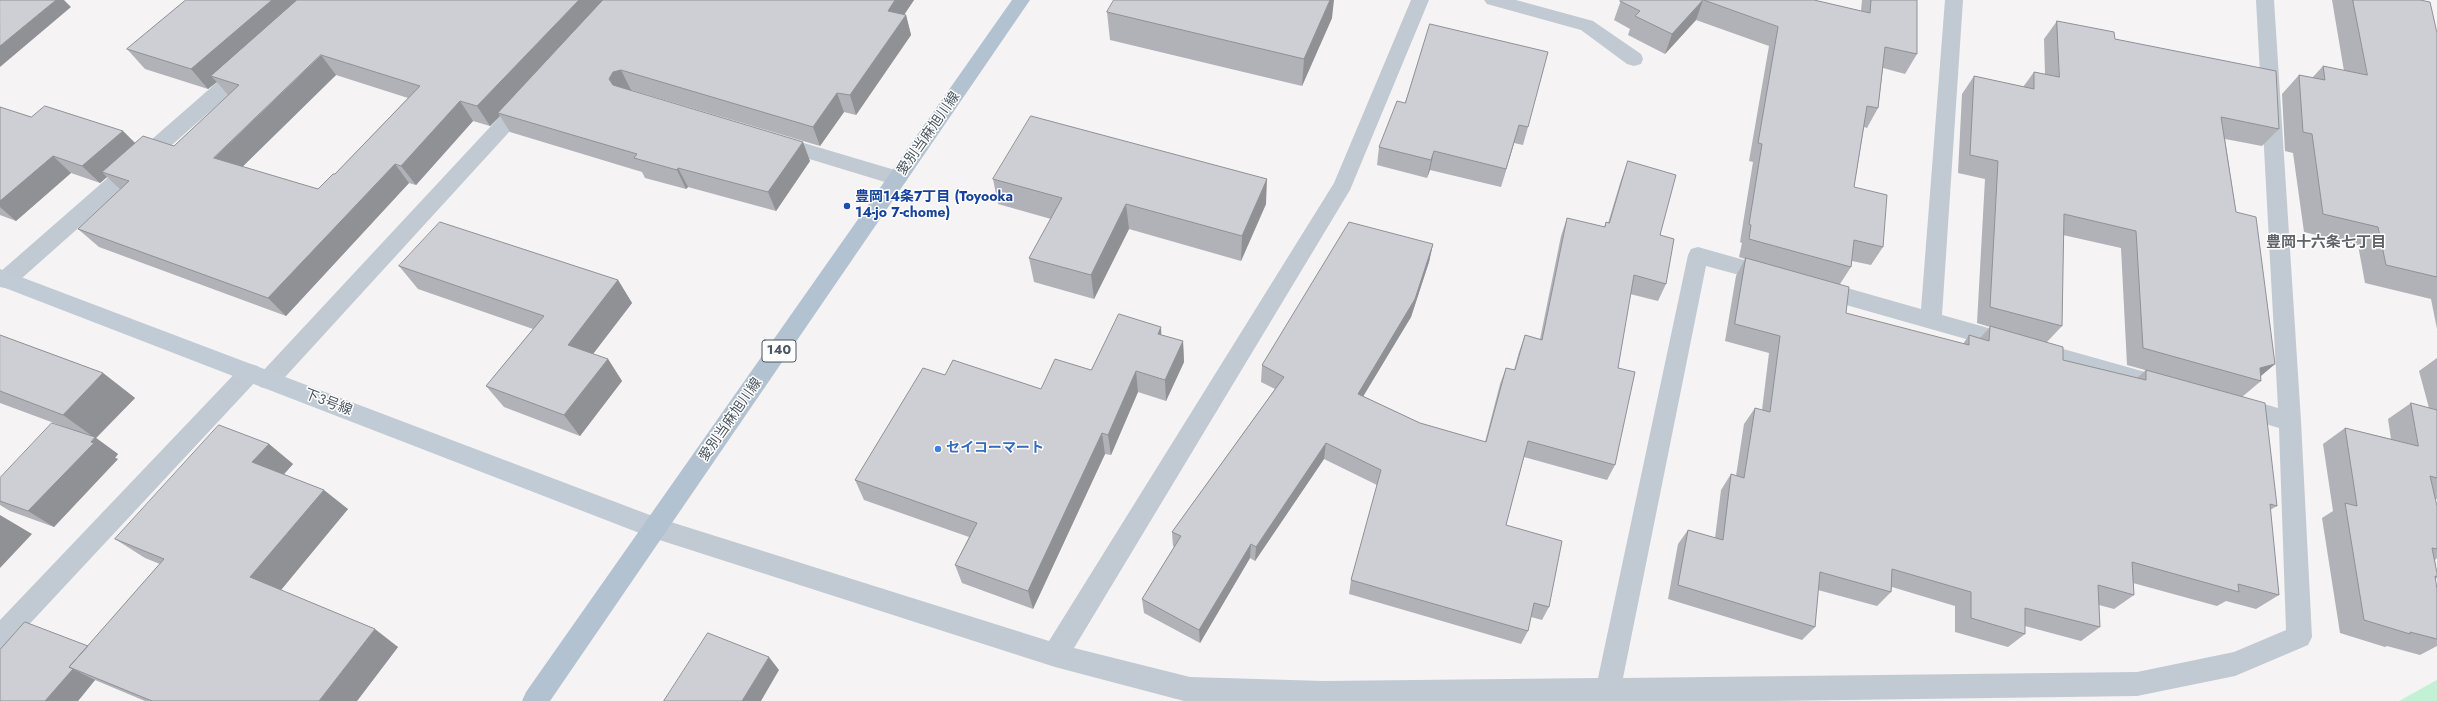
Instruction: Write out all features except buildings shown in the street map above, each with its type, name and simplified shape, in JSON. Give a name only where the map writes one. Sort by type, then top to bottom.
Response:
[{"type":"main road","name":"愛別当麻旭川線","points":[[535,701],[1022,0]]},
{"type":"street","points":[[1055,655],[1343,185],[1420,0]]},
{"type":"street","points":[[1493,0],[1588,25],[1634,59]]},
{"type":"street","points":[[1931,321],[1954,0]]},
{"type":"street","points":[[655,528],[1055,655],[1191,695],[2137,684],[2235,664],[2299,637],[2290,421],[2265,0]]},
{"type":"street","points":[[3,278],[258,58]]},
{"type":"street","points":[[0,638],[259,376],[538,88]]},
{"type":"street","points":[[760,137],[898,178]]},
{"type":"street","points":[[1608,690],[1698,255],[2175,389]]},
{"type":"street","name":"下3号線","points":[[3,278],[655,528]]},
{"type":"street","points":[[2213,400],[2290,421]]},
{"type":"green space","points":[[2437,680],[2437,701],[2399,701]]},
{"type":"place","name":"豊岡14条7丁目 (Toyooka 14-jo 7-chome)","points":[[847,206]]},
{"type":"place","name":"セイコーマート","points":[[938,449]]},
{"type":"district","name":"豊岡十六条七丁目","points":[[2326,243]]}]
